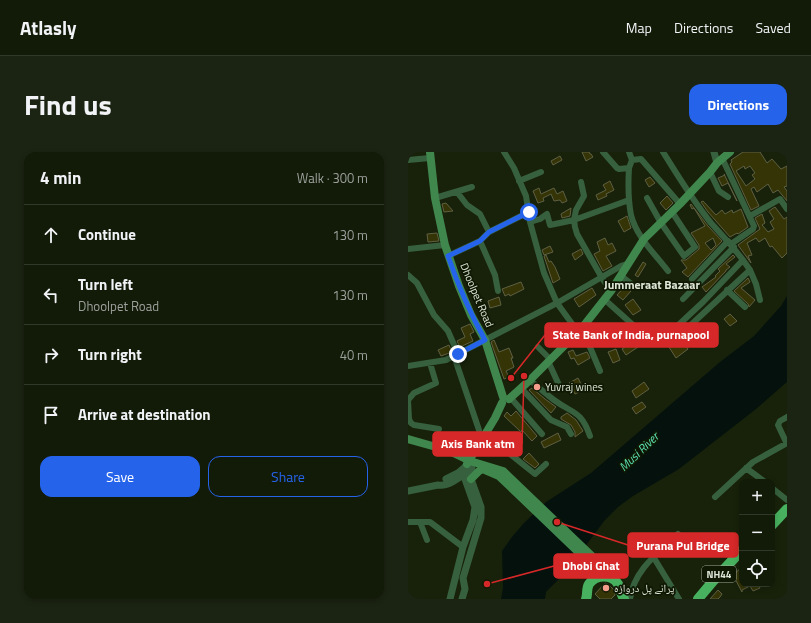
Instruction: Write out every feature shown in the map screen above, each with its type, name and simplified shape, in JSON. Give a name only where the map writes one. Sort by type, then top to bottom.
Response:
[{"type":"highway","points":[[775,516],[787,503]]},
{"type":"highway","points":[[775,522],[787,509]]},
{"type":"highway","name":"NH44","points":[[698,599],[741,551]]},
{"type":"highway","name":"NH44","points":[[707,599],[717,584],[739,560]]},
{"type":"highway","points":[[587,598],[587,590],[590,583],[594,579],[605,576],[612,578],[617,583],[621,596]]},
{"type":"main road","points":[[470,468],[506,400],[530,380],[580,330],[611,291],[644,239],[730,152]]},
{"type":"main road","name":"Dhoolpet Road","points":[[430,155],[435,198],[448,256],[471,315],[485,340],[506,400]]},
{"type":"main road","points":[[470,468],[489,437],[506,400]]},
{"type":"main road","points":[[408,439],[436,447],[438,452],[470,468],[478,471],[483,469]]},
{"type":"main road","points":[[470,468],[501,473],[612,578]]},
{"type":"main road","points":[[470,468],[501,473]]},
{"type":"main road","points":[[596,564],[599,577]]},
{"type":"street","points":[[504,152],[526,196],[530,222],[544,273],[557,304],[580,330],[600,372]]},
{"type":"street","points":[[603,152],[617,168],[629,168]]},
{"type":"street","points":[[629,152],[632,160],[629,168],[629,200],[631,215],[644,239],[668,271]]},
{"type":"street","points":[[663,152],[711,222],[731,244],[750,270],[756,284],[760,300]]},
{"type":"street","points":[[692,279],[731,244],[753,229],[754,224],[714,152]]},
{"type":"street","points":[[408,160],[430,155]]},
{"type":"street","points":[[632,160],[643,161],[680,204]]},
{"type":"street","points":[[519,181],[541,172]]},
{"type":"street","points":[[710,172],[719,191],[728,197]]},
{"type":"street","points":[[581,182],[584,196],[576,210],[574,227],[602,278],[611,291]]},
{"type":"street","points":[[435,198],[472,187]]},
{"type":"street","points":[[457,192],[471,208],[480,214],[489,232]]},
{"type":"street","points":[[647,198],[661,223],[684,256],[695,247],[672,212]]},
{"type":"street","points":[[530,222],[540,220],[547,214],[550,225],[574,220],[629,200]]},
{"type":"street","points":[[750,216],[780,200],[787,209]]},
{"type":"street","points":[[448,256],[480,241],[489,232],[529,212]]},
{"type":"street","points":[[480,241],[495,275],[498,291]]},
{"type":"street","points":[[683,299],[731,244]]},
{"type":"street","points":[[408,249],[445,245]]},
{"type":"street","points":[[672,331],[703,302],[743,260]]},
{"type":"street","points":[[408,366],[446,360],[557,304],[620,266],[628,264]]},
{"type":"street","points":[[680,335],[750,270]]},
{"type":"street","points":[[408,275],[417,283],[434,315],[448,331],[479,430]]},
{"type":"street","points":[[621,276],[634,286]]},
{"type":"street","points":[[728,290],[746,307]]},
{"type":"street","points":[[604,299],[644,337]]},
{"type":"street","points":[[538,347],[549,360],[559,385]]},
{"type":"street","points":[[430,363],[436,382],[414,394],[408,400],[409,419],[414,425],[439,429]]},
{"type":"street","points":[[530,380],[555,401],[570,409],[580,417],[586,425],[590,436]]},
{"type":"street","points":[[521,388],[551,420],[567,426],[571,434]]},
{"type":"street","points":[[506,400],[542,434]]},
{"type":"street","points":[[715,496],[753,462],[787,443],[778,425],[780,421],[787,417]]},
{"type":"street","points":[[489,437],[535,474],[546,464]]},
{"type":"street","points":[[408,491],[438,485],[440,481],[470,468]]},
{"type":"street","points":[[462,599],[465,589],[462,567],[463,547],[474,520],[475,507],[466,479],[470,468]]},
{"type":"street","points":[[450,599],[481,518],[481,508],[470,468]]},
{"type":"street","points":[[746,468],[761,479]]},
{"type":"street","points":[[775,490],[787,500]]},
{"type":"street","points":[[408,522],[430,522],[463,547]]},
{"type":"street","points":[[420,522],[427,540]]},
{"type":"street","points":[[630,599],[631,589],[640,571],[678,534]]},
{"type":"street","points":[[654,558],[679,599]]},
{"type":"water","name":"Musi River","points":[[787,296],[787,382],[756,409],[679,469],[633,496],[618,507],[605,520],[566,572],[546,592],[545,599],[501,599],[503,588],[502,551],[524,523],[546,502],[591,473],[720,362],[754,336],[781,306]]},
{"type":"building","points":[[582,152],[589,152],[593,157],[586,161]]},
{"type":"building","points":[[743,152],[760,152],[767,163],[772,159],[781,169],[787,166],[787,186],[784,187],[787,191],[787,201],[778,190],[773,193],[768,184],[757,192],[754,187],[751,189],[759,206],[751,210],[730,164],[732,162],[731,160]],"holes":[[[744,166],[745,169],[750,166],[755,173],[752,175],[755,179],[746,186],[736,171]]]},
{"type":"building","points":[[560,156],[562,160],[553,165],[551,161]]},
{"type":"building","points":[[725,175],[737,201],[728,183],[722,186],[718,178]]},
{"type":"building","points":[[650,177],[655,183],[649,187],[645,180]]},
{"type":"building","points":[[610,181],[614,190],[606,194],[607,196],[598,200],[596,195],[606,190],[603,185]]},
{"type":"building","points":[[539,188],[541,194],[554,188],[557,194],[563,191],[567,201],[562,203],[560,200],[554,201],[551,194],[543,198],[544,201],[538,203],[533,191]]},
{"type":"building","points":[[667,196],[673,203],[666,210],[660,203]]},
{"type":"building","points":[[703,201],[716,215],[722,210],[725,214],[732,210],[733,213],[741,209],[748,227],[738,234],[737,233],[730,237],[708,212],[701,202]]},
{"type":"building","points":[[446,203],[453,211],[444,212],[442,204]]},
{"type":"building","points":[[691,204],[722,241],[688,277],[682,272],[687,268],[681,260],[686,260],[699,249],[699,245],[691,233],[705,226],[694,208],[692,209]],"holes":[[[713,238],[716,245],[711,250],[705,243]]]},
{"type":"building","points":[[775,207],[784,219],[787,217],[787,253],[782,258],[772,246],[770,247],[765,238],[759,242],[756,238],[747,243],[752,255],[748,256],[751,263],[738,245],[760,229],[755,218],[762,214],[765,223],[762,225],[768,232],[774,229],[770,222],[774,219],[769,211]]},
{"type":"building","points":[[571,208],[570,216],[562,218],[561,214]]},
{"type":"building","points":[[627,216],[631,228],[624,232],[618,221]]},
{"type":"building","points":[[437,233],[439,241],[428,242],[427,234]]},
{"type":"building","points":[[605,238],[608,245],[612,243],[616,251],[606,256],[612,266],[603,271],[594,254],[600,251],[597,242]]},
{"type":"building","points":[[550,246],[553,252],[544,255],[542,250]]},
{"type":"building","points":[[581,249],[583,254],[575,260],[572,254]]},
{"type":"building","points":[[546,255],[549,262],[551,261],[555,267],[560,279],[553,283],[544,256]]},
{"type":"building","points":[[733,255],[735,257],[726,264],[730,267],[706,292],[702,287],[716,277],[715,276],[720,271],[718,269]]},
{"type":"building","points":[[643,262],[646,264],[638,277],[635,275]]},
{"type":"building","points":[[748,278],[750,282],[741,288],[755,300],[749,307],[748,304],[734,291]]},
{"type":"building","points":[[521,282],[524,289],[510,296],[509,294],[505,296],[502,289]]},
{"type":"building","points":[[625,286],[631,291],[623,300],[617,295]]},
{"type":"building","points":[[592,288],[596,295],[579,307],[574,299]]},
{"type":"building","points":[[499,297],[501,305],[490,308],[488,301]]},
{"type":"building","points":[[633,299],[641,310],[633,315],[625,305]]},
{"type":"building","points":[[730,314],[737,321],[730,326],[724,319]]},
{"type":"building","points":[[470,324],[474,332],[470,334],[473,341],[460,347],[457,341],[465,337],[461,328]]},
{"type":"building","points":[[676,334],[676,338],[681,339],[688,349],[676,358],[667,344],[675,339],[673,335]]},
{"type":"building","points":[[494,340],[499,352],[509,348],[513,358],[511,358],[514,367],[506,371],[509,377],[504,379],[491,342]]},
{"type":"building","points":[[634,341],[638,347],[626,355],[622,349]]},
{"type":"building","points":[[449,345],[452,352],[441,356],[438,350]]},
{"type":"building","points":[[616,349],[620,360],[613,363],[608,352]]},
{"type":"building","points":[[573,350],[576,356],[587,352],[590,358],[578,365],[574,358],[571,359],[568,352]]},
{"type":"building","points":[[578,378],[582,386],[577,389],[579,392],[575,394],[569,383]]},
{"type":"building","points":[[644,382],[649,389],[636,398],[632,391]]},
{"type":"building","points":[[532,388],[556,407],[551,413],[529,390]]},
{"type":"building","points":[[642,402],[646,407],[636,414],[632,408]]},
{"type":"building","points":[[516,411],[537,436],[532,441],[522,430],[521,432],[504,416],[507,412],[511,416]]},
{"type":"building","points":[[567,413],[576,420],[583,431],[575,437],[575,432],[571,425],[561,419],[561,417]]},
{"type":"building","points":[[558,433],[561,440],[544,448],[541,442]]},
{"type":"building","points":[[529,453],[539,464],[535,468],[523,459]]},
{"type":"building","points":[[739,570],[739,586],[733,575]]},
{"type":"building","name":"پرانے پل دروازہ","points":[[605,583],[614,590],[615,595],[611,599],[600,599],[595,594]]},
{"type":"building","points":[[739,587],[748,587],[742,590],[742,592]]},
{"type":"building","points":[[751,587],[760,587],[760,588],[753,591]]},
{"type":"building","points":[[718,590],[722,594],[720,597],[718,599],[710,599]]},
{"type":"place","name":"Axis Bank atm","points":[[524,376]]},
{"type":"place","name":"State Bank of India, purnapool","points":[[511,378]]},
{"type":"place","name":"Yuvraj wines","points":[[537,387]]},
{"type":"place","name":"Purana Pul Bridge","points":[[557,522]]},
{"type":"place","name":"Dhobi Ghat","points":[[487,584]]},
{"type":"place","name":"پرانے پل دروازہ","points":[[606,588]]},
{"type":"district","name":"Jummeraat Bazaar","points":[[652,285]]},
{"type":"route","points":[[458,354],[485,340],[471,315],[448,256],[480,241],[489,232],[529,212]]}]
